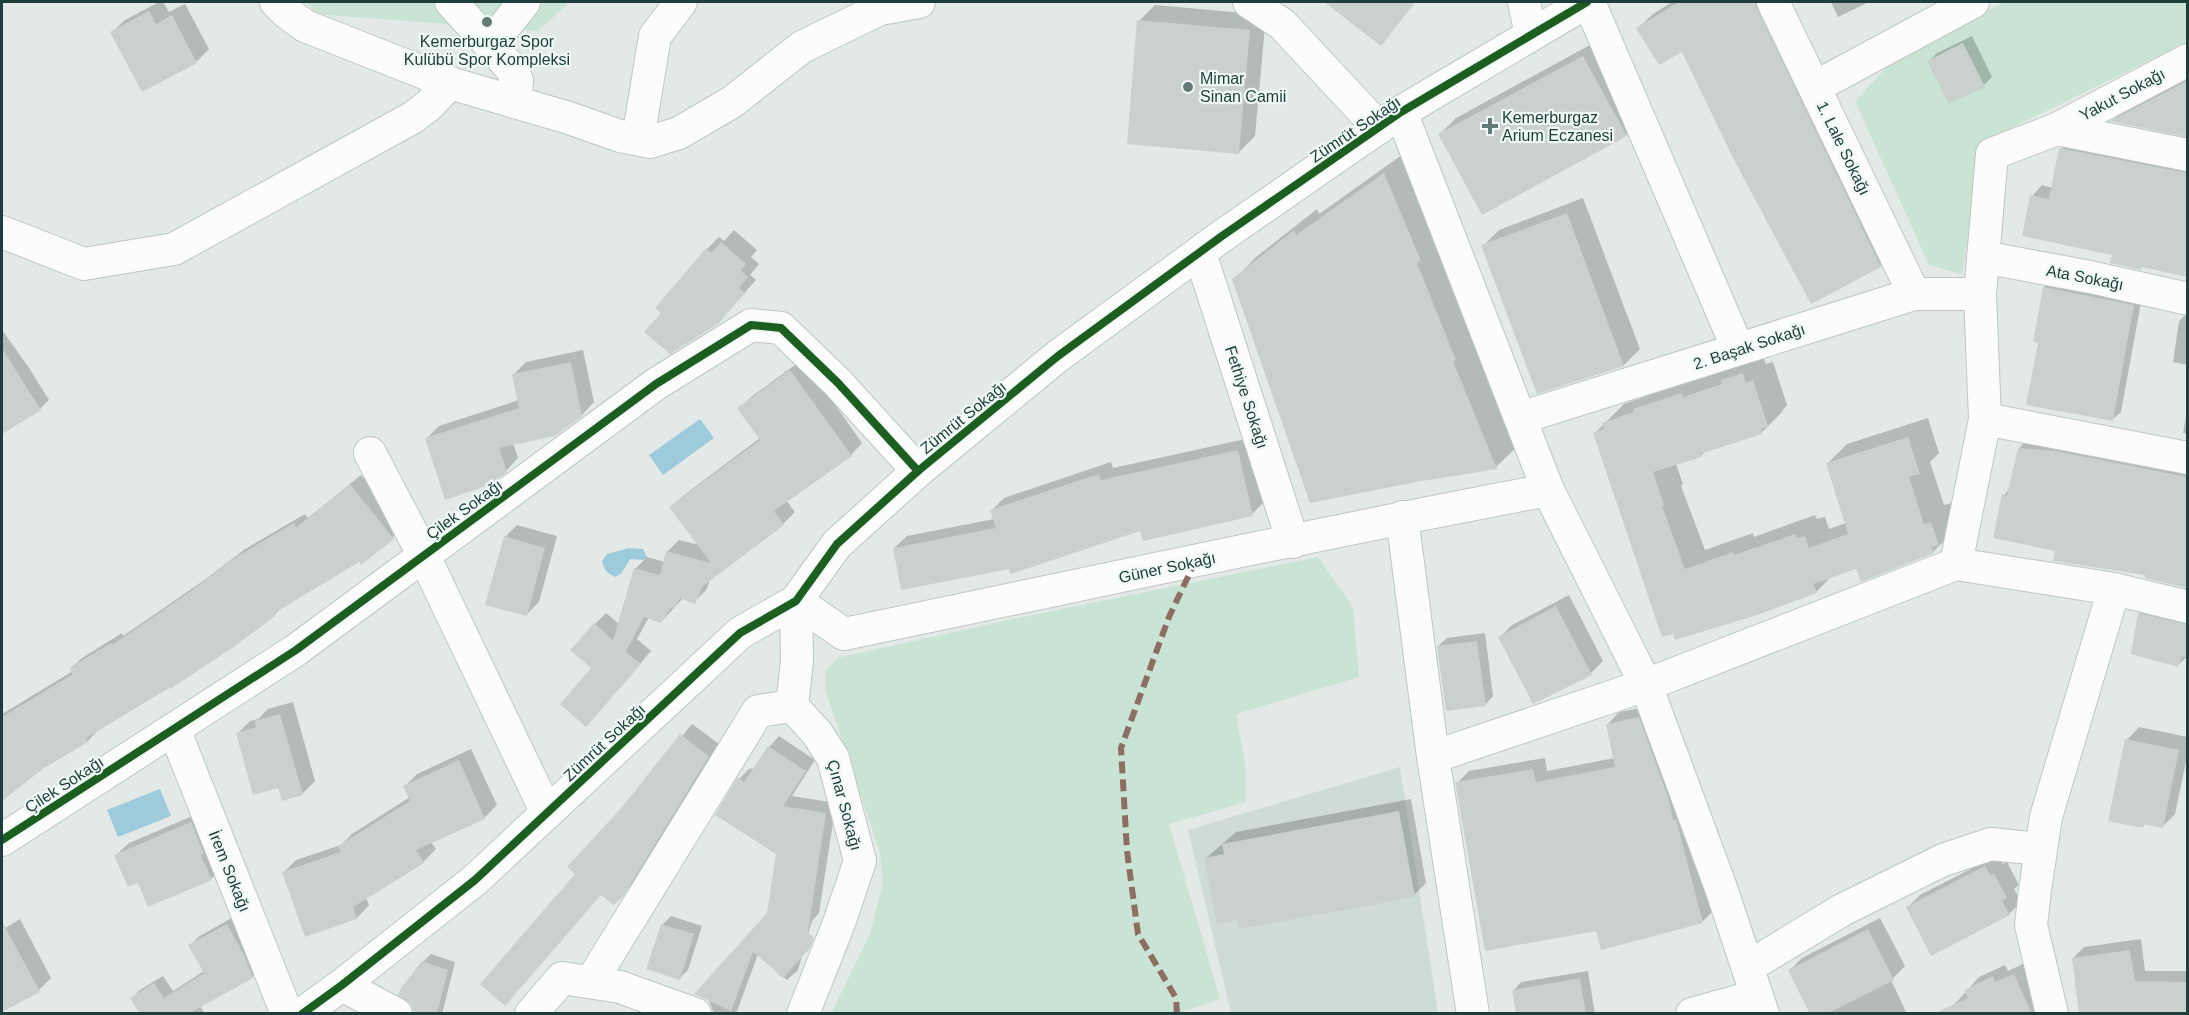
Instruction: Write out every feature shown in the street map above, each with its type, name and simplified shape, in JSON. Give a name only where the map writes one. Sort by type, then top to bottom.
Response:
[{"type":"street","points":[[276,2],[306,26],[450,83],[650,142],[679,133],[732,102],[802,47],[880,9],[919,2]]},
{"type":"street","points":[[452,2],[512,69],[517,81],[515,102]]},
{"type":"street","points":[[491,44],[524,2]]},
{"type":"street","points":[[638,139],[654,36],[681,2]]},
{"type":"street","points":[[1524,2],[1531,35]]},
{"type":"street","points":[[1588,2],[1738,350]]},
{"type":"street","name":"Zümrüt Sokağı","points":[[302,1014],[475,880],[740,633],[796,601],[837,544],[918,471],[1058,356],[1390,120],[1588,2]]},
{"type":"street","name":"1. Lale Sokağı","points":[[1773,2],[1914,294]]},
{"type":"street","points":[[1815,87],[1973,2]]},
{"type":"street","points":[[1261,6],[1390,120],[1520,418],[1548,490],[1646,685],[1721,888],[1760,1005],[1692,1014]]},
{"type":"street","name":"Yakut Sokağı","points":[[1983,257],[1992,154],[2057,129],[2187,60]]},
{"type":"street","points":[[2,232],[84,264],[174,249],[412,118],[428,106],[450,83]]},
{"type":"street","points":[[2057,129],[2187,155]]},
{"type":"street","name":"Fethiye Sokağı","points":[[1200,253],[1293,542]]},
{"type":"street","points":[[1956,564],[1985,419],[1980,294],[1983,257]]},
{"type":"street","name":"Ata Sokağı","points":[[1983,257],[2090,277],[2187,299]]},
{"type":"street","name":"2. Başak Sokağı","points":[[1520,418],[1914,294],[1980,294]]},
{"type":"street","name":"Çilek Sokağı","points":[[2,840],[296,650],[656,384],[751,325],[781,328],[838,384],[918,471]]},
{"type":"street","points":[[1985,419],[2187,458]]},
{"type":"street","points":[[370,453],[424,556],[547,813]]},
{"type":"street","name":"Güner Sokağı","points":[[798,661],[844,634],[1293,542],[1402,517],[1548,490]]},
{"type":"street","points":[[1402,517],[1433,757],[1473,1014]]},
{"type":"street","points":[[1433,757],[1646,685],[1956,564],[2114,589],[2187,607]]},
{"type":"street","points":[[2052,1014],[2031,925],[2046,817],[2114,589]]},
{"type":"street","points":[[796,601],[844,634]]},
{"type":"street","points":[[591,982],[758,711],[792,706],[798,661],[796,601]]},
{"type":"street","name":"Çınar Sokağı","points":[[792,706],[817,733],[833,758],[860,861],[839,923],[803,1014]]},
{"type":"street","name":"İrem Sokağı","points":[[174,729],[287,1014]]},
{"type":"street","points":[[1748,967],[1842,910],[1943,860],[1991,844],[2042,849]]},
{"type":"street","points":[[531,1014],[562,978],[620,987],[695,1014]]},
{"type":"street","points":[[342,985],[396,1014]]},
{"type":"shaded area","points":[[1400,767],[1438,1013],[1231,1013],[1188,830]]},
{"type":"green space","name":"Kemerburgaz Spor Kulübü Spor Kompleksi","points":[[307,2],[570,2],[538,31],[316,14]]},
{"type":"green space","points":[[2004,2],[2187,2],[2187,42],[1987,140],[1981,161],[1962,274],[1929,265],[1855,101],[1897,57]]},
{"type":"green space","points":[[1318,557],[1353,607],[1359,677],[1236,714],[1245,763],[1246,802],[1169,824],[1220,999],[1177,1014],[831,1014],[870,934],[883,882],[880,852],[825,689],[825,672],[837,658],[1013,619]]},
{"type":"water","points":[[700,419],[714,438],[663,475],[649,455]]},
{"type":"water","points":[[629,548],[643,549],[647,558],[630,559],[621,574],[615,577],[608,573],[602,561],[607,554]]},
{"type":"water","points":[[160,789],[171,816],[118,837],[107,810]]},
{"type":"building","points":[[1324,2],[1415,2],[1381,46]]},
{"type":"building","points":[[1679,2],[1754,2],[1881,267],[1811,304],[1733,158],[1682,52],[1659,65],[1636,28]]},
{"type":"building","points":[[149,11],[156,24],[172,15],[197,63],[142,92],[110,32]]},
{"type":"building","name":"Mimar Sinan Camii","points":[[1137,20],[1250,30],[1239,154],[1127,144]]},
{"type":"building","points":[[1963,43],[1985,87],[1949,104],[1927,61]]},
{"type":"building","points":[[1583,56],[1627,136],[1482,215],[1438,134]]},
{"type":"building","points":[[2187,81],[2187,137],[2110,121]]},
{"type":"building","points":[[2059,148],[2187,173],[2187,277],[2110,263],[2112,255],[2022,236],[2030,195],[2049,199]]},
{"type":"building","points":[[1384,173],[1421,261],[1417,263],[1456,360],[1453,361],[1497,469],[1310,503],[1232,279],[1294,230],[1296,235]]},
{"type":"building","points":[[1567,213],[1624,366],[1537,394],[1481,245]]},
{"type":"building","points":[[721,242],[746,264],[740,270],[748,277],[739,288],[745,293],[718,324],[670,354],[644,332],[661,313],[655,308],[706,248],[711,253]]},
{"type":"building","points":[[2043,287],[2134,305],[2113,421],[2026,405],[2038,343],[2033,342]]},
{"type":"building","points":[[2,348],[41,410],[2,434]]},
{"type":"building","points":[[571,362],[582,416],[555,436],[499,448],[507,472],[489,485],[445,500],[425,438],[519,408],[512,374]]},
{"type":"building","points":[[790,370],[852,456],[774,511],[784,525],[702,587],[695,604],[680,598],[674,609],[671,607],[661,623],[644,617],[626,652],[641,664],[586,727],[560,704],[591,668],[570,650],[594,623],[613,640],[634,568],[660,575],[666,551],[711,563],[669,507],[760,440],[737,408]]},
{"type":"building","points":[[1743,373],[1746,383],[1753,380],[1768,426],[1761,429],[1762,434],[1700,454],[1702,457],[1653,472],[1664,505],[1662,506],[1685,569],[1795,534],[1797,538],[1805,536],[1809,548],[1848,534],[1826,463],[1908,437],[1920,474],[1909,477],[1924,524],[1931,522],[1939,545],[1932,547],[1934,553],[1861,582],[1856,569],[1813,584],[1817,593],[1757,615],[1675,640],[1673,634],[1662,637],[1593,433],[1604,429],[1602,423],[1634,412],[1633,409],[1682,393],[1683,397],[1722,384],[1721,380]]},
{"type":"building","points":[[2018,448],[2056,451],[2187,477],[2187,588],[2145,578],[2145,575],[2053,561],[2055,551],[1993,538],[2002,494],[2007,495]]},
{"type":"building","points":[[1238,450],[1253,516],[1143,541],[1140,531],[1011,574],[1009,569],[901,590],[893,548],[996,528],[990,510],[1099,474],[1101,480]]},
{"type":"building","points":[[350,484],[394,539],[361,565],[359,562],[273,614],[275,616],[232,648],[170,689],[86,738],[88,742],[44,768],[2,801],[2,717],[73,674],[69,668],[111,643],[112,645],[233,559],[294,523],[297,527]]},
{"type":"building","points":[[504,536],[545,548],[527,616],[485,605]]},
{"type":"building","points":[[1556,606],[1592,675],[1533,704],[1498,637]]},
{"type":"building","points":[[2138,613],[2187,624],[2187,658],[2182,656],[2178,667],[2131,654]]},
{"type":"building","points":[[1477,641],[1486,706],[1446,711],[1437,646]]},
{"type":"building","points":[[280,714],[303,795],[282,801],[278,788],[253,795],[236,733],[256,727],[254,721]]},
{"type":"building","points":[[1639,717],[1669,800],[1673,820],[1676,819],[1703,923],[1601,950],[1596,931],[1485,951],[1455,782],[1533,769],[1536,782],[1615,767],[1606,724]]},
{"type":"building","points":[[680,734],[709,756],[624,895],[614,905],[601,895],[505,1006],[480,984],[575,874],[567,867],[623,806]]},
{"type":"building","points":[[2125,739],[2179,750],[2163,828],[2144,824],[2143,828],[2108,821]]},
{"type":"building","points":[[768,746],[806,771],[783,806],[826,813],[808,933],[814,938],[810,948],[783,978],[753,952],[731,1011],[694,994],[767,913],[776,854],[715,815],[738,777],[744,782]]},
{"type":"building","points":[[459,760],[485,819],[416,850],[424,863],[353,907],[357,919],[305,937],[282,872],[341,852],[338,846],[410,801],[403,786]]},
{"type":"building","points":[[1399,811],[1415,897],[1238,929],[1237,920],[1217,924],[1204,858],[1224,854],[1222,844]]},
{"type":"building","points":[[191,822],[204,854],[201,856],[212,880],[148,907],[138,883],[128,887],[114,855]]},
{"type":"building","points":[[1985,866],[1990,875],[1994,873],[2007,898],[2002,901],[2010,915],[1931,956],[1906,907]]},
{"type":"building","points":[[2,921],[40,992],[2,1012]]},
{"type":"building","points":[[227,924],[244,955],[253,978],[188,1014],[140,1014],[130,998],[154,983],[164,998],[204,973],[188,945]]},
{"type":"building","points":[[661,924],[694,934],[680,980],[646,969]]},
{"type":"building","points":[[1868,929],[1894,980],[1827,1014],[1810,1014],[1788,970]]},
{"type":"building","points":[[2130,950],[2135,981],[2187,982],[2187,1014],[2079,1014],[2072,958]]},
{"type":"building","points":[[422,961],[448,970],[437,1014],[414,1014],[411,1004],[398,995]]},
{"type":"building","points":[[2014,974],[2032,1014],[1933,1014],[1968,998],[1964,990],[1993,976],[1995,982]]},
{"type":"building","points":[[1580,978],[1586,1014],[1516,1014],[1512,990]]},
{"type":"marked path","points":[[1177,1014],[1176,998],[1138,934],[1127,851],[1121,748],[1169,617],[1195,562]]},
{"type":"cycle path","points":[[302,1014],[475,880],[740,633],[796,601],[837,544],[918,471],[1058,356],[1222,236],[1401,112],[1587,2]]},
{"type":"cycle path","points":[[2,840],[296,650],[656,384],[751,325],[781,328],[838,383],[918,471]]},
{"type":"place","name":"Kemerburgaz Spor Kulübü Spor Kompleksi","points":[[487,22]]},
{"type":"place","name":"Mimar Sinan Camii","points":[[1188,87]]},
{"type":"place","name":"Kemerburgaz Arium Eczanesi","points":[[1490,126]]}]
